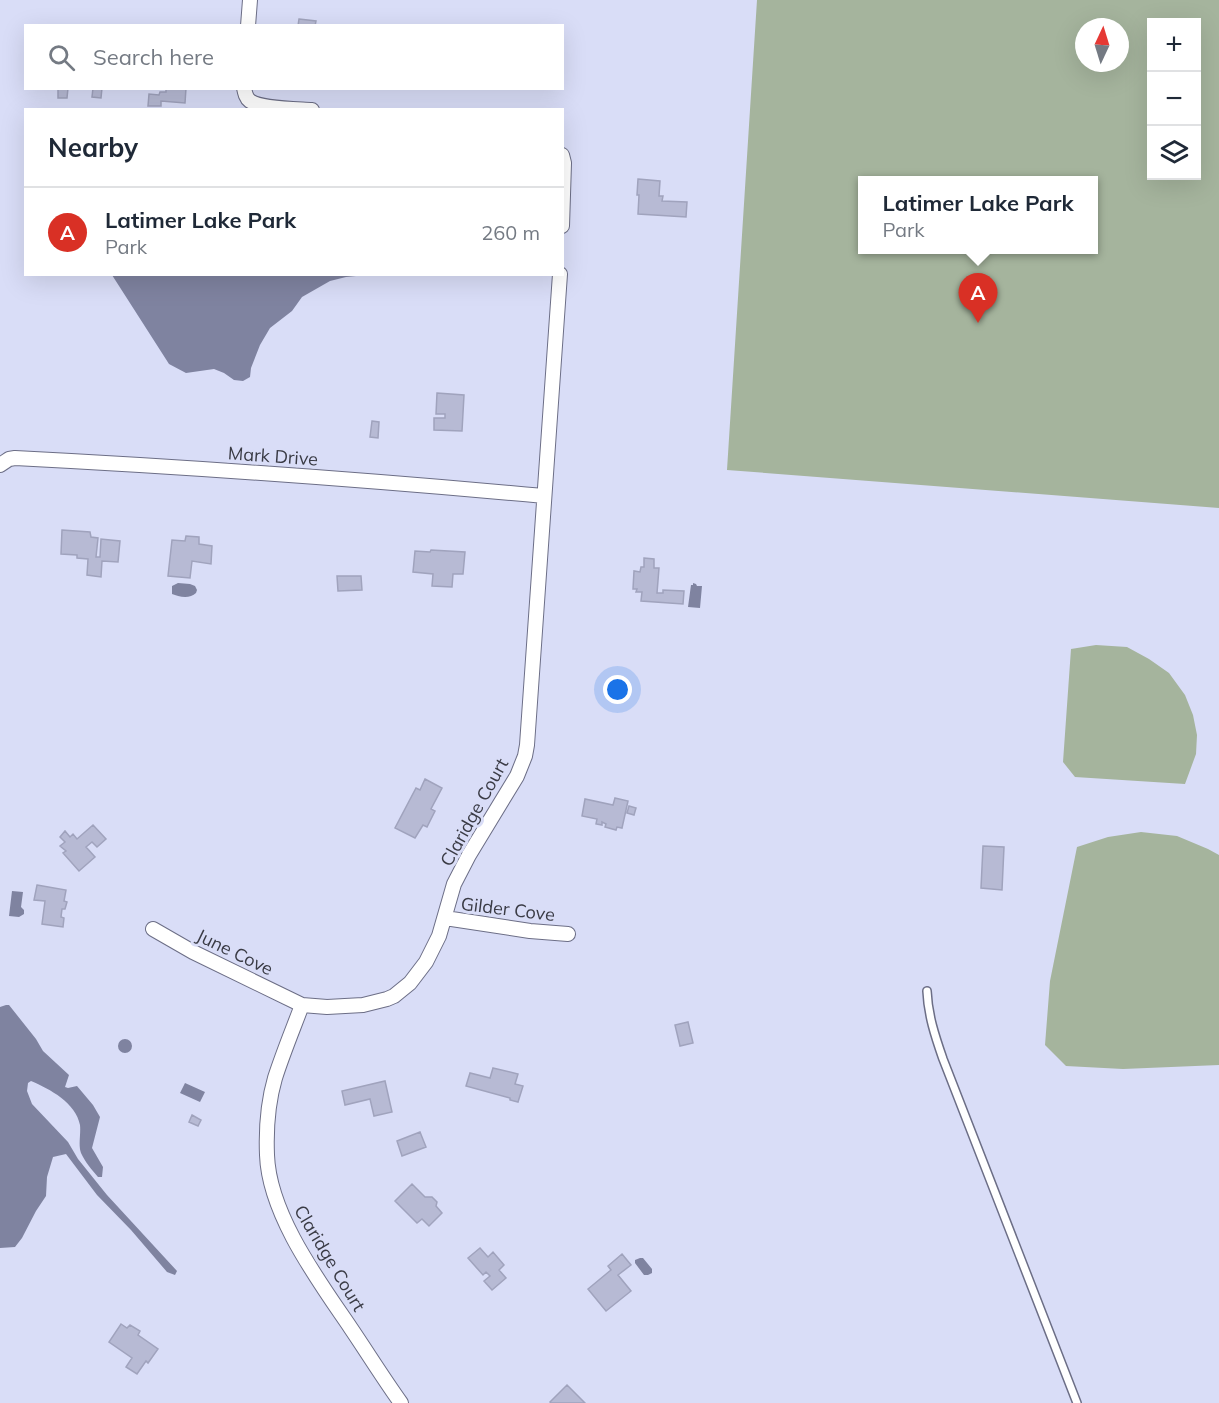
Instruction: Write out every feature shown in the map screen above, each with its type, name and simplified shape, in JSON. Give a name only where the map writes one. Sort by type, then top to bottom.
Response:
[{"type":"street","points":[[248,24],[249,0]]},
{"type":"street","points":[[244,90],[248,99],[259,104],[287,108]]},
{"type":"street","name":"Claridge Court","points":[[401,1403],[302,1253],[282,1215],[273,1189],[267,1156],[271,1101],[275,1079],[302,1005],[327,1007],[363,1005],[387,999],[410,983],[426,962],[439,936],[454,884],[517,776],[525,756],[531,708],[560,276]]},
{"type":"street","name":"Mark Drive","points":[[0,465],[15,458],[134,464],[544,496]]},
{"type":"street","name":"Gilder Cove","points":[[445,918],[530,931],[568,934]]},
{"type":"street","name":"June Cove","points":[[153,929],[193,952],[302,1005]]},
{"type":"lane","points":[[927,991],[931,1024],[1077,1403]]},
{"type":"green space","points":[[757,0],[1219,0],[1219,508],[727,470]]},
{"type":"green space","points":[[1096,645],[1127,647],[1149,659],[1169,673],[1185,695],[1193,715],[1197,735],[1196,754],[1185,784],[1075,777],[1063,762],[1071,649]]},
{"type":"green space","points":[[1141,832],[1177,836],[1219,855],[1219,1065],[1123,1069],[1066,1066],[1045,1045],[1050,981],[1077,847],[1108,837]]},
{"type":"water","points":[[113,276],[356,276],[330,281],[302,297],[292,311],[270,328],[260,345],[250,377],[243,381],[234,380],[214,369],[186,373],[169,364]]},
{"type":"water","points":[[178,583],[195,586],[196,593],[188,597],[172,594],[172,586]]},
{"type":"water","points":[[693,583],[702,586],[700,608],[688,607]]},
{"type":"water","points":[[12,891],[23,892],[21,907],[24,914],[19,917],[9,916]]},
{"type":"water","points":[[9,1005],[43,1051],[69,1075],[65,1087],[77,1086],[100,1117],[92,1148],[103,1167],[102,1177],[98,1177],[81,1153],[78,1117],[68,1104],[46,1088],[31,1081],[28,1083],[27,1091],[32,1104],[68,1142],[78,1159],[107,1195],[177,1271],[175,1275],[167,1272],[97,1195],[66,1154],[53,1157],[47,1177],[46,1196],[22,1238],[15,1247],[0,1248],[0,1007]]},
{"type":"water","points":[[122,1039],[128,1039],[132,1046],[128,1053],[122,1053],[118,1049],[118,1043]]},
{"type":"water","points":[[185,1083],[205,1092],[200,1102],[180,1093]]},
{"type":"water","points":[[643,1258],[652,1269],[652,1273],[644,1275],[635,1263],[635,1260]]},
{"type":"building","points":[[299,19],[316,21],[315,24],[298,24]]},
{"type":"building","points":[[58,90],[68,90],[67,98],[58,98]]},
{"type":"building","points":[[93,90],[102,90],[101,98],[92,97]]},
{"type":"building","points":[[166,90],[186,90],[185,103],[161,101],[161,106],[148,106],[149,94],[159,95],[160,92],[166,92]]},
{"type":"building","points":[[638,179],[660,181],[659,196],[663,196],[662,201],[687,202],[686,217],[638,214]]},
{"type":"building","points":[[437,393],[464,395],[462,431],[434,430],[434,418],[445,418],[445,414],[436,414]]},
{"type":"building","points":[[372,421],[379,422],[378,438],[370,437]]},
{"type":"building","points":[[62,530],[90,532],[91,537],[98,538],[96,557],[100,557],[101,539],[120,541],[118,562],[102,561],[101,577],[87,575],[88,559],[77,558],[77,555],[61,554]]},
{"type":"building","points":[[186,536],[199,537],[199,544],[212,546],[211,564],[192,561],[190,578],[168,576],[172,540],[185,541]]},
{"type":"building","points":[[431,550],[465,552],[463,574],[453,574],[452,587],[432,586],[433,574],[413,572],[415,551],[430,552]]},
{"type":"building","points":[[644,558],[654,559],[654,568],[659,568],[657,593],[663,593],[663,590],[684,591],[683,604],[641,601],[642,592],[636,592],[637,589],[633,589],[634,571],[640,572],[641,567],[644,567]]},
{"type":"building","points":[[337,576],[361,576],[362,590],[338,591]]},
{"type":"building","points":[[425,779],[442,788],[431,809],[435,811],[427,827],[423,825],[415,838],[395,828],[416,788],[420,790]]},
{"type":"building","points":[[615,798],[628,801],[622,828],[617,827],[616,830],[605,827],[606,824],[602,822],[602,825],[596,824],[597,819],[582,816],[585,799],[613,805]]},
{"type":"building","points":[[629,806],[636,808],[634,815],[627,813]]},
{"type":"building","points":[[93,825],[106,839],[97,847],[92,842],[86,847],[95,857],[79,871],[63,853],[66,851],[60,846],[65,842],[60,837],[65,831],[70,837],[73,834],[77,839]]},
{"type":"building","points":[[983,846],[1004,847],[1002,890],[981,888]]},
{"type":"building","points":[[37,885],[66,890],[64,901],[67,902],[65,909],[62,909],[61,917],[64,918],[63,927],[42,924],[45,901],[34,900]]},
{"type":"building","points":[[688,1022],[693,1043],[680,1046],[675,1025]]},
{"type":"building","points":[[493,1068],[518,1074],[515,1084],[523,1086],[518,1102],[466,1086],[470,1073],[490,1078]]},
{"type":"building","points":[[385,1081],[392,1112],[374,1116],[370,1099],[345,1105],[342,1091]]},
{"type":"building","points":[[192,1115],[201,1120],[198,1126],[189,1122]]},
{"type":"building","points":[[420,1132],[426,1147],[402,1156],[397,1141]]},
{"type":"building","points":[[412,1184],[425,1197],[432,1197],[442,1213],[429,1226],[422,1219],[417,1223],[395,1201]]},
{"type":"building","points":[[480,1248],[488,1257],[493,1252],[504,1265],[499,1270],[506,1278],[492,1290],[484,1281],[490,1276],[486,1272],[483,1275],[468,1258]]},
{"type":"building","points":[[622,1254],[631,1265],[618,1275],[631,1291],[606,1311],[588,1289],[611,1270],[608,1266]]},
{"type":"building","points":[[121,1324],[127,1328],[130,1325],[140,1331],[138,1335],[158,1349],[137,1374],[126,1367],[132,1358],[109,1342]]},
{"type":"building","points":[[567,1385],[585,1403],[550,1402]]},
{"type":"place","name":"Latimer Lake Park","points":[[978,323]]}]
